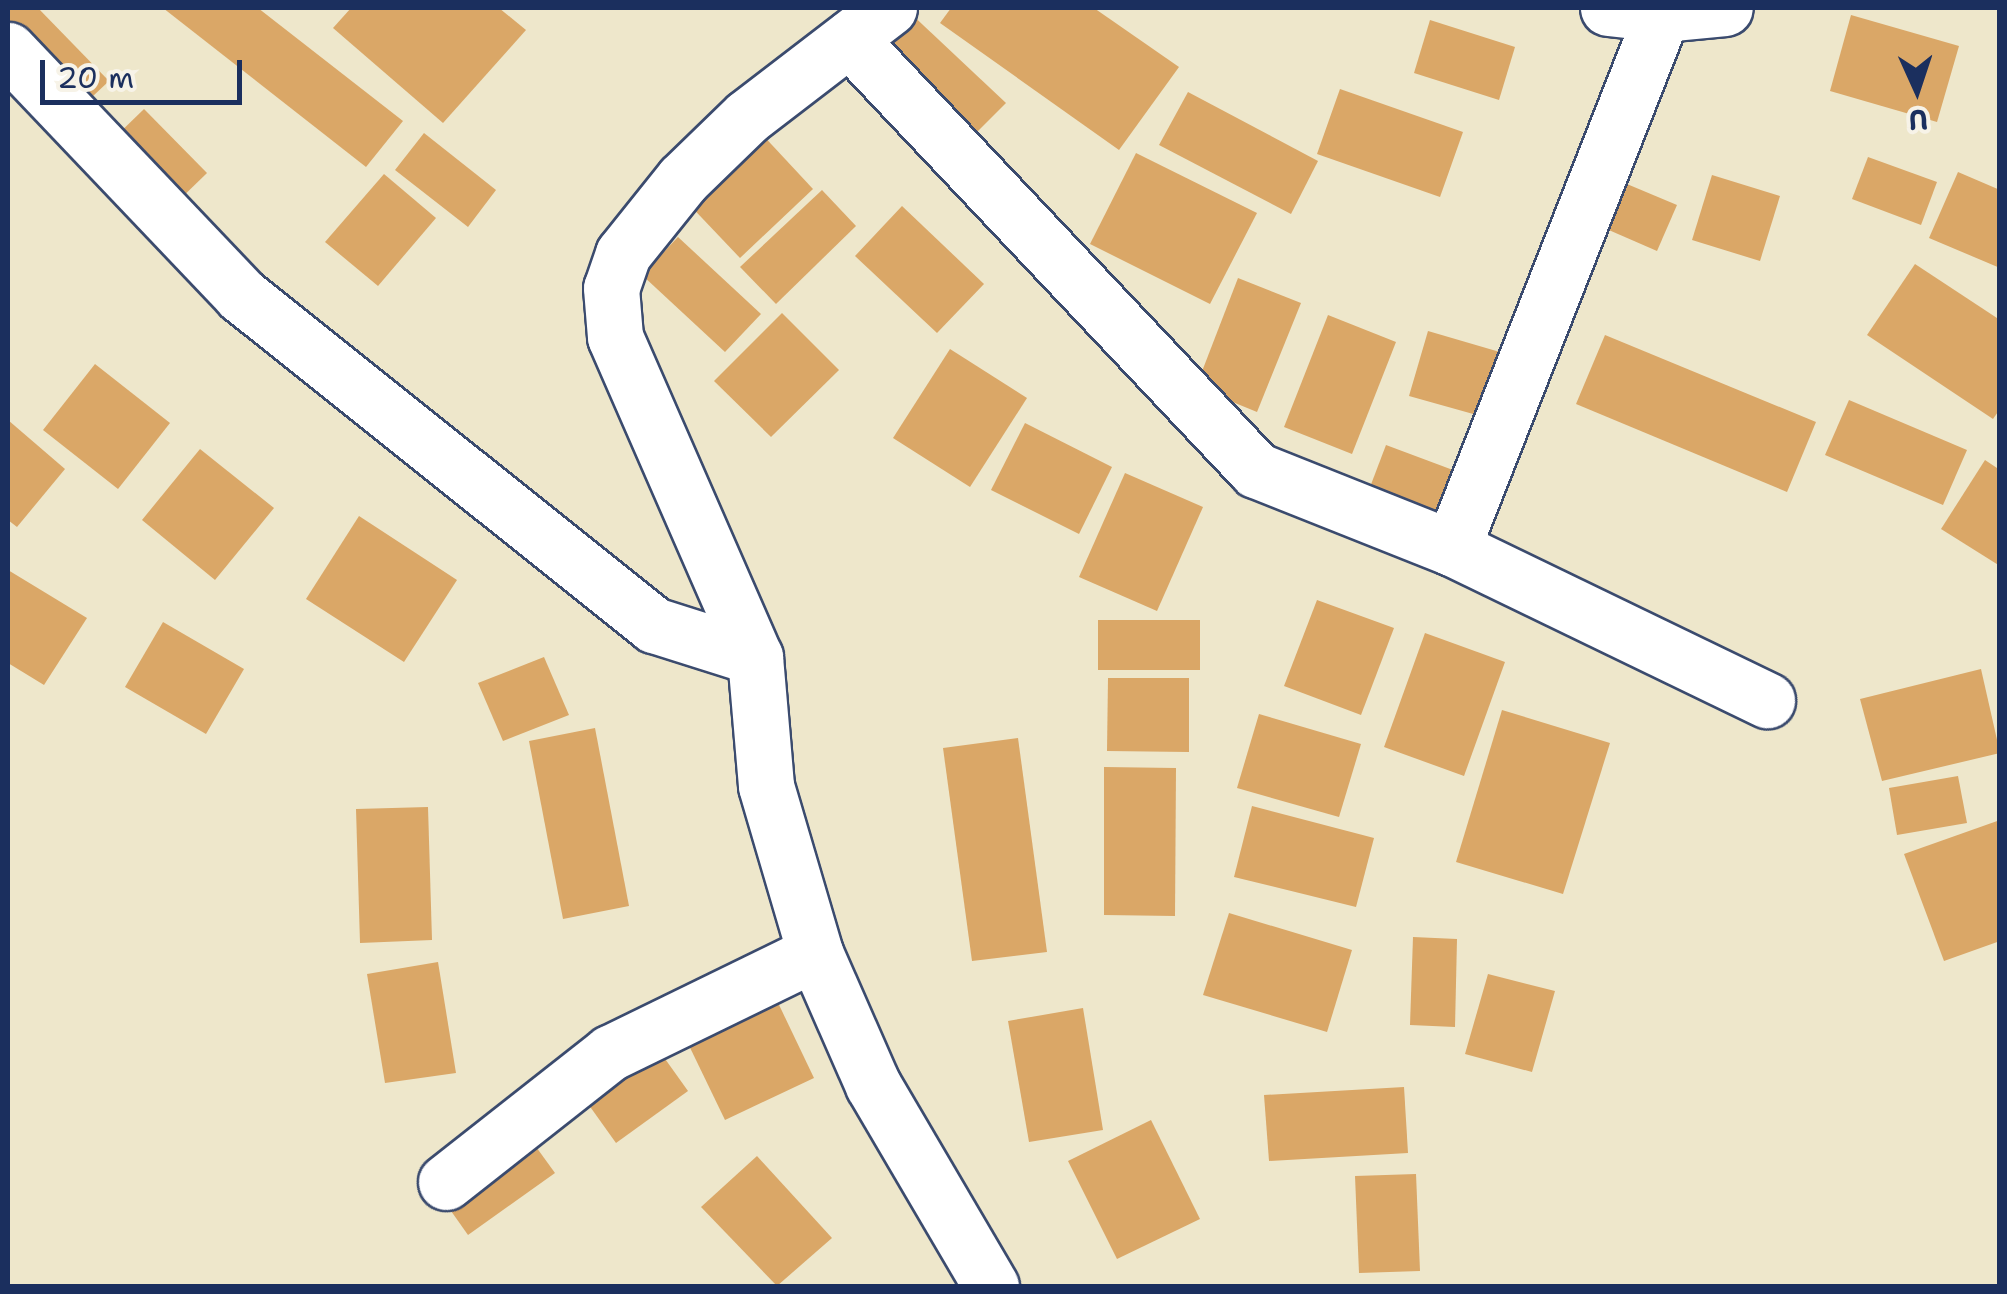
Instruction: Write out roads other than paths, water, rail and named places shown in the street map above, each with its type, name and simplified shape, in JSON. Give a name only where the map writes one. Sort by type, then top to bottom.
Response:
[{"type":"street","points":[[1608,8],[1662,14],[1725,8]]},
{"type":"street","points":[[1452,548],[1662,14]]},
{"type":"street","points":[[992,1286],[873,1086],[814,953],[766,786],[755,657],[615,337],[611,288],[623,254],[683,179],[747,116],[869,23],[1256,470],[1452,548],[1767,700]]},
{"type":"street","points":[[8,50],[257,307],[654,626],[755,657]]},
{"type":"street","points":[[446,1182],[610,1053],[814,953]]}]
